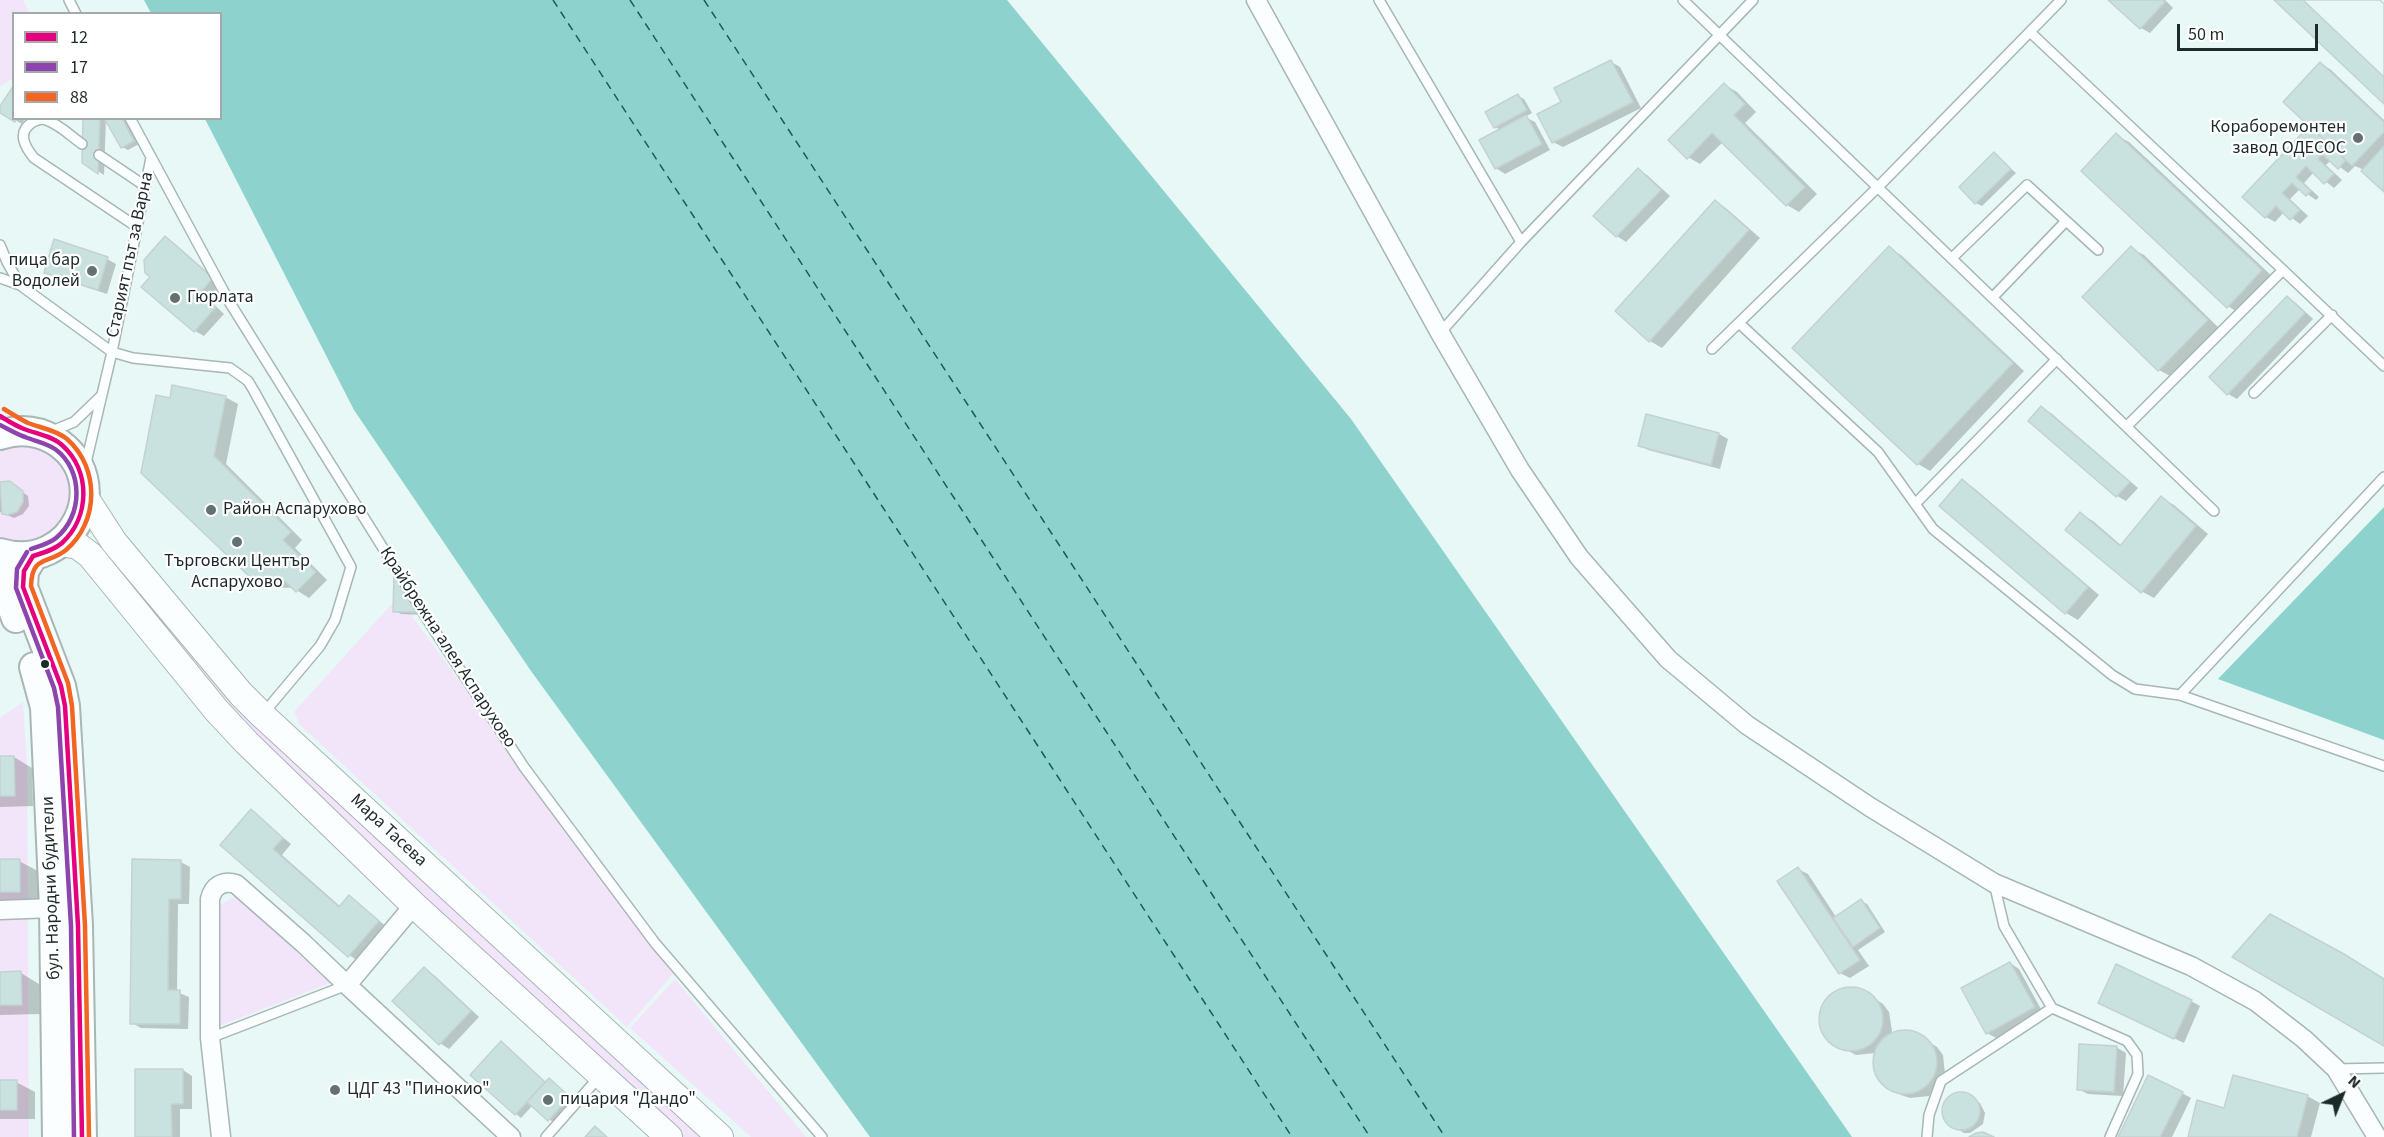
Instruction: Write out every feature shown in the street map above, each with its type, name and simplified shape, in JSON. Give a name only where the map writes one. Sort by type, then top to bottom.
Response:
[{"type":"main road","points":[[0,416],[22,433],[62,446],[71,455],[84,488],[81,517],[73,531],[62,543],[33,556],[21,557],[0,553]]},
{"type":"main road","name":"Мара Тасева","points":[[84,488],[114,542],[262,715],[720,1137]]},
{"type":"main road","name":"Мара Тасева","points":[[62,543],[78,546],[90,555],[217,711],[414,905],[669,1137]]},
{"type":"main road","name":"бул. Народни будители","points":[[33,556],[24,571],[23,587],[60,686],[65,706],[78,926],[82,1137]]},
{"type":"main road","name":"бул. Народни будители","points":[[0,574],[35,669],[45,707],[54,908],[57,1137]]},
{"type":"street","points":[[1256,0],[1440,333],[1520,470],[1579,557],[1668,659],[1747,725],[1870,807],[1994,883],[2191,966],[2255,1001],[2304,1039],[2336,1069],[2377,1137]]},
{"type":"street","points":[[221,1137],[210,1038],[210,899],[219,884],[230,883],[240,888],[511,1137]]},
{"type":"street","points":[[347,985],[414,905]]},
{"type":"street","points":[[0,910],[54,908]]},
{"type":"lane","points":[[1379,0],[1521,242]]},
{"type":"lane","points":[[1683,0],[2214,511]]},
{"type":"lane","points":[[1440,333],[1521,242],[1753,0]]},
{"type":"lane","points":[[1712,349],[1878,187],[2061,0]]},
{"type":"lane","points":[[2030,32],[2384,366]]},
{"type":"lane","points":[[36,120],[24,130],[23,139],[26,148],[34,158],[137,227]]},
{"type":"lane","points":[[47,120],[82,144]]},
{"type":"lane","name":"Крайбрежна алея Аспарухово","points":[[131,120],[230,303],[436,633],[524,767],[655,944],[822,1137]]},
{"type":"lane","points":[[99,155],[146,186]]},
{"type":"lane","name":"Старият път за Варна","points":[[84,488],[151,158]]},
{"type":"lane","points":[[1952,258],[2027,185],[2098,250]]},
{"type":"lane","points":[[1993,297],[2066,221]]},
{"type":"lane","points":[[0,245],[20,285]]},
{"type":"lane","points":[[2127,426],[2283,270]]},
{"type":"lane","points":[[0,278],[20,285],[111,352],[133,358],[230,368],[248,381],[351,567],[335,620],[320,646],[262,715]]},
{"type":"lane","points":[[2253,393],[2332,315]]},
{"type":"lane","points":[[1739,323],[1878,452],[1933,530],[2112,675],[2135,688],[2180,694],[2384,766]]},
{"type":"lane","points":[[1915,504],[2057,359]]},
{"type":"lane","points":[[22,433],[58,430],[74,422],[102,394]]},
{"type":"lane","points":[[2180,694],[2384,477]]},
{"type":"lane","points":[[1994,883],[2004,926],[2052,1008],[2127,1041],[2137,1055],[2138,1074],[2110,1137]]},
{"type":"lane","points":[[210,1038],[347,985]]},
{"type":"lane","points":[[1927,1137],[1929,1115],[1941,1081],[2052,1008]]},
{"type":"lane","points":[[2336,1069],[2384,1068]]},
{"type":"lane","points":[[546,1137],[601,1076]]},
{"type":"shaded area","points":[[0,0],[23,0],[29,12],[12,12],[12,79],[0,86]]},
{"type":"shaded area","points":[[16,444],[45,450],[62,465],[69,484],[68,505],[58,524],[43,538],[23,543],[0,536],[0,449]]},
{"type":"shaded area","points":[[157,594],[241,694],[722,1137],[669,1137],[414,905],[137,611]]},
{"type":"shaded area","points":[[398,597],[673,974],[627,1027],[300,725],[294,712]]},
{"type":"shaded area","points":[[23,702],[27,762],[29,1137],[0,1137],[0,718]]},
{"type":"shaded area","points":[[236,896],[330,983],[219,1026],[220,905]]},
{"type":"shaded area","points":[[675,979],[806,1137],[751,1137],[630,1028]]},
{"type":"water","points":[[144,0],[1007,0],[1351,419],[1852,1137],[870,1137],[531,671],[354,410],[206,120],[222,120],[222,12],[150,12]]},
{"type":"water","points":[[2384,507],[2384,740],[2218,679]]},
{"type":"building","points":[[2108,0],[2163,0],[2165,2],[2140,29]]},
{"type":"building","points":[[2274,0],[2380,0],[2384,4],[2384,104]]},
{"type":"building","points":[[2303,0],[2380,0],[2384,4],[2384,77]]},
{"type":"building","points":[[1611,60],[1633,102],[1552,143],[1537,114],[1561,102],[1554,88]]},
{"type":"building","points":[[2320,62],[2384,122],[2384,132],[2352,166],[2283,102]]},
{"type":"building","points":[[1724,83],[1745,104],[1734,115],[1805,187],[1786,206],[1712,133],[1687,159],[1668,140]]},
{"type":"building","points":[[12,88],[12,120],[16,120],[15,122],[0,113],[0,106]]},
{"type":"building","points":[[1518,94],[1527,110],[1494,128],[1485,112]]},
{"type":"building","points":[[1526,115],[1542,144],[1495,169],[1479,140]]},
{"type":"building","points":[[83,120],[100,120],[98,174],[82,163]]},
{"type":"building","points":[[105,120],[123,120],[134,141],[121,148]]},
{"type":"building","points":[[2309,126],[2346,160],[2338,169],[2322,154],[2318,159],[2334,174],[2324,184],[2306,166],[2296,177],[2311,191],[2306,196],[2292,183],[2282,193],[2300,210],[2290,220],[2276,206],[2265,218],[2242,197]]},
{"type":"building","points":[[2116,133],[2262,270],[2227,308],[2081,171]]},
{"type":"building","points":[[2384,146],[2384,192],[2361,171]]},
{"type":"building","points":[[1994,152],[2011,169],[1975,204],[1959,187]]},
{"type":"building","points":[[1638,168],[1661,190],[1616,237],[1593,216]]},
{"type":"building","points":[[1715,200],[1749,230],[1649,342],[1615,311]]},
{"type":"building","points":[[165,236],[213,278],[200,293],[216,307],[194,332],[141,287],[150,277],[145,273],[144,260]]},
{"type":"building","points":[[54,239],[108,257],[98,290],[44,273]]},
{"type":"building","points":[[1889,246],[2013,363],[1917,465],[1792,348]]},
{"type":"building","points":[[2131,246],[2208,320],[2158,371],[2082,297]]},
{"type":"building","points":[[2287,296],[2305,313],[2227,395],[2209,377]]},
{"type":"building","points":[[172,385],[226,396],[214,456],[291,532],[283,540],[316,572],[296,592],[285,581],[254,581],[141,473],[156,395],[170,398]]},
{"type":"building","points":[[2041,406],[2130,482],[2116,497],[2028,421]]},
{"type":"building","points":[[1646,414],[1719,433],[1711,465],[1638,446]]},
{"type":"building","points":[[1962,479],[2088,587],[2065,614],[1939,506]]},
{"type":"building","points":[[10,481],[23,491],[23,502],[17,512],[7,515],[2,514],[0,482]]},
{"type":"building","points":[[2161,496],[2196,526],[2141,593],[2065,530],[2080,512],[2120,546]]},
{"type":"building","points":[[394,574],[420,612],[393,612]]},
{"type":"building","points":[[0,756],[14,756],[15,796],[0,796]]},
{"type":"building","points":[[251,809],[283,838],[273,849],[339,907],[349,895],[379,921],[348,957],[220,845]]},
{"type":"building","points":[[0,859],[20,859],[20,892],[0,892]]},
{"type":"building","points":[[132,859],[181,860],[181,899],[169,899],[168,990],[180,990],[180,1024],[130,1024]]},
{"type":"building","points":[[1798,867],[1860,960],[1839,974],[1777,881]]},
{"type":"building","points":[[1861,899],[1880,928],[1853,947],[1833,918]]},
{"type":"building","points":[[2270,914],[2344,954],[2384,979],[2384,1046],[2232,957]]},
{"type":"building","points":[[2010,962],[2035,1007],[1986,1034],[1961,988]]},
{"type":"building","points":[[2116,964],[2192,1000],[2174,1039],[2098,1003]]},
{"type":"building","points":[[424,967],[471,1011],[439,1045],[392,1001]]},
{"type":"building","points":[[21,971],[22,1005],[0,1005],[0,972]]},
{"type":"building","points":[[1851,987],[1863,989],[1874,996],[1881,1007],[1883,1019],[1881,1031],[1874,1042],[1863,1049],[1851,1051],[1839,1049],[1828,1042],[1821,1031],[1819,1019],[1821,1007],[1828,996],[1839,989]]},
{"type":"building","points":[[1905,1030],[1917,1032],[1928,1039],[1935,1050],[1937,1062],[1935,1074],[1928,1085],[1917,1092],[1905,1094],[1893,1092],[1882,1085],[1875,1074],[1873,1062],[1875,1050],[1882,1039],[1893,1032]]},
{"type":"building","points":[[501,1041],[545,1082],[515,1115],[470,1075]]},
{"type":"building","points":[[2079,1044],[2117,1046],[2114,1092],[2077,1090]]},
{"type":"building","points":[[135,1069],[183,1069],[183,1104],[171,1104],[172,1137],[135,1137]]},
{"type":"building","points":[[2148,1075],[2183,1092],[2160,1137],[2118,1137]]},
{"type":"building","points":[[2233,1075],[2308,1095],[2297,1137],[2188,1137],[2197,1100],[2224,1108]]},
{"type":"building","name":"пицария \"Дандо\"","points":[[549,1078],[570,1097],[548,1121],[527,1102]]},
{"type":"building","points":[[0,1080],[17,1080],[17,1110],[0,1110]]},
{"type":"building","points":[[1961,1092],[1975,1097],[1980,1111],[1975,1125],[1961,1130],[1947,1125],[1942,1111],[1947,1097]]},
{"type":"building","points":[[595,1126],[607,1137],[585,1137]]},
{"type":"building","points":[[1983,1132],[1994,1137],[1969,1137],[1976,1133]]},
{"type":"ferry route","points":[[553,0],[1292,1137]]},
{"type":"ferry route","points":[[630,0],[1370,1137]]},
{"type":"ferry route","points":[[704,0],[1445,1137]]},
{"type":"transit line","name":"88","points":[[4,409],[28,423],[53,431],[67,439],[78,451],[90,479],[90,510],[85,525],[66,550],[42,562],[34,569],[31,586],[68,683],[72,706],[85,926],[89,1137]]},
{"type":"transit line","name":"12","points":[[0,416],[62,445],[78,468],[82,481],[82,507],[71,532],[56,548],[33,556]]},
{"type":"transit line","name":"17","points":[[0,425],[55,449],[71,469],[75,481],[75,506],[65,529],[53,540],[31,549]]},
{"type":"transit line","name":"17","points":[[27,552],[17,569],[16,588],[54,688],[58,707],[71,926],[74,1137]]},
{"type":"transit line","name":"12","points":[[33,556],[24,571],[23,587],[61,686],[65,706],[78,926],[82,1137]]},
{"type":"place","name":"Кораборемонтен завод ОДЕСОС","points":[[2358,138]]},
{"type":"place","name":"пица бар Водолей","points":[[92,271]]},
{"type":"place","name":"Гюрлата","points":[[175,298]]},
{"type":"place","name":"Район Аспарухово","points":[[211,510]]},
{"type":"place","name":"Търговски Център Аспарухово","points":[[237,542]]},
{"type":"place","name":"ЦДГ 43 \"Пинокио\"","points":[[335,1090]]},
{"type":"place","name":"пицария \"Дандо\"","points":[[548,1100]]}]
